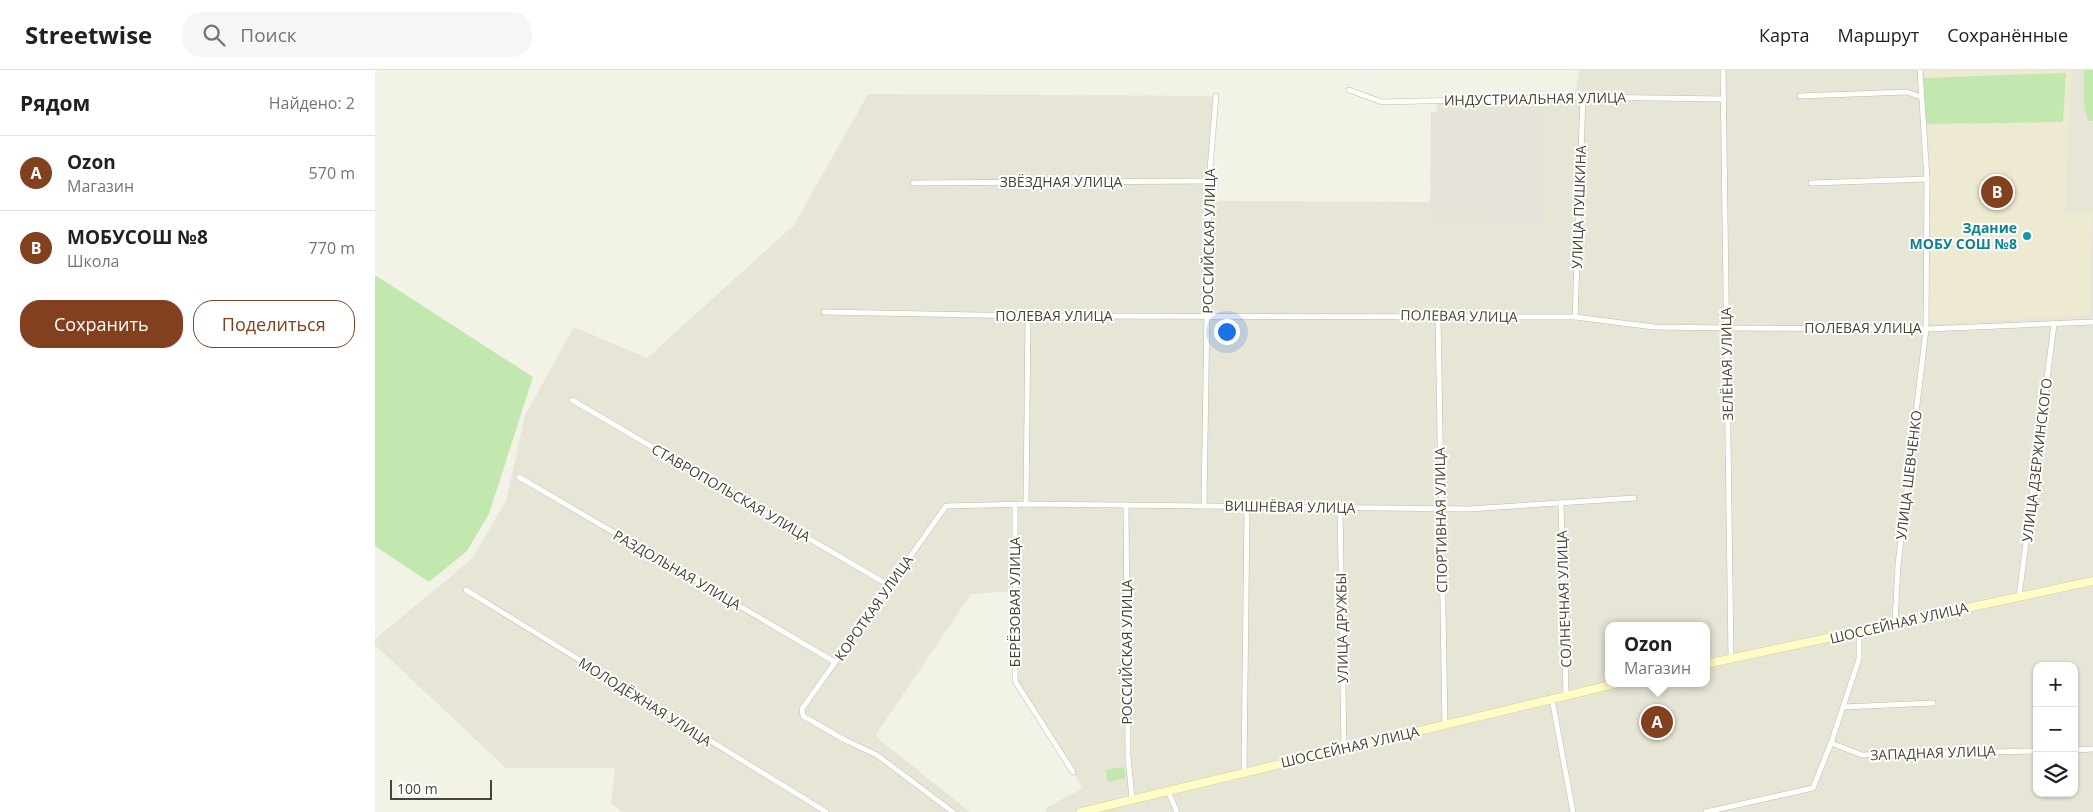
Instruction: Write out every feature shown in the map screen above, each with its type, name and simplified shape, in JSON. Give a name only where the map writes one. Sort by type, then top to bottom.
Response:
[{"type":"main road","name":"ШОССЕЙНАЯ УЛИЦА","points":[[1710,663],[1859,633],[1895,622],[2093,581]]},
{"type":"main road","name":"ШОССЕЙНАЯ УЛИЦА","points":[[1081,812],[1132,798],[1605,686]]},
{"type":"street","name":"ЗЕЛЁНАЯ УЛИЦА","points":[[1723,70],[1731,659]]},
{"type":"street","name":"УЛИЦА ШЕВЧЕНКО","points":[[1895,622],[1898,565],[1926,329],[1927,179],[1920,70]]},
{"type":"street","name":"ИНДУСТРИАЛЬНАЯ УЛИЦА","points":[[1349,90],[1382,102],[1583,97],[1723,100]]},
{"type":"street","points":[[1800,96],[1907,92],[1921,97]]},
{"type":"street","name":"РОССИЙСКАЯ УЛИЦА","points":[[1204,506],[1209,181],[1216,96]]},
{"type":"street","name":"УЛИЦА ПУШКИНА","points":[[1575,317],[1583,97]]},
{"type":"street","points":[[1811,183],[1927,179]]},
{"type":"street","name":"ЗВЁЗДНАЯ УЛИЦА","points":[[913,183],[1209,181]]},
{"type":"street","name":"ПОЛЕВАЯ УЛИЦА","points":[[823,312],[1028,316],[1575,317],[1654,327],[1727,328],[1926,329],[2093,322]]},
{"type":"street","points":[[1025,504],[1028,316]]},
{"type":"street","name":"СПОРТИВНАЯ УЛИЦА","points":[[1438,316],[1445,725]]},
{"type":"street","name":"УЛИЦА ДЗЕРЖИНСКОГО","points":[[2019,597],[2055,324]]},
{"type":"street","name":"СТАВРОПОЛЬСКАЯ УЛИЦА","points":[[572,400],[890,586]]},
{"type":"street","name":"РАЗДОЛЬНАЯ УЛИЦА","points":[[519,477],[835,662]]},
{"type":"street","name":"ВИШНЁВАЯ УЛИЦА","points":[[946,506],[1025,504],[1441,509],[1634,498]]},
{"type":"street","name":"СОЛНЕЧНАЯ УЛИЦА","points":[[1561,502],[1566,695]]},
{"type":"street","name":"БЕРЁЗОВАЯ УЛИЦА","points":[[1015,505],[1015,681],[1073,772]]},
{"type":"street","name":"РОССИЙСКАЯ УЛИЦА","points":[[1126,505],[1128,756],[1132,798]]},
{"type":"street","name":"КОРОТКАЯ УЛИЦА","points":[[946,506],[802,710],[803,716],[845,740],[877,755],[953,812]]},
{"type":"street","points":[[1244,772],[1247,507]]},
{"type":"street","name":"УЛИЦА ДРУЖБЫ","points":[[1340,507],[1344,749]]},
{"type":"street","name":"МОЛОДЁЖНАЯ УЛИЦА","points":[[466,590],[826,812]]},
{"type":"street","points":[[1706,812],[1813,788],[1831,743],[1859,659],[1859,633]]},
{"type":"street","points":[[1552,699],[1573,812]]},
{"type":"street","points":[[1843,707],[1933,703]]},
{"type":"street","name":"ЗАПАДНАЯ УЛИЦА","points":[[1831,743],[1862,755],[2033,751]]},
{"type":"street","points":[[2078,750],[2093,749]]},
{"type":"street","points":[[1168,791],[1177,812]]},
{"type":"shaded area","points":[[1579,70],[2093,70],[2093,812],[1046,812],[1046,808],[1083,788],[1015,681],[1014,591],[971,594],[875,736],[970,812],[622,812],[611,803],[615,768],[506,768],[375,645],[375,639],[472,559],[506,501],[525,415],[574,327],[647,358],[794,225],[868,94],[1216,96],[1212,201],[1434,202],[1437,99],[1575,97]]},
{"type":"shaded area","points":[[1924,70],[2071,70],[2065,214],[2092,212],[2089,315],[1926,324],[1928,173]]},
{"type":"shaded area","points":[[1544,107],[1544,219],[1430,218],[1431,112]]},
{"type":"green space","points":[[2084,70],[2093,70],[2093,121],[2088,121],[2084,104]]},
{"type":"green space","points":[[2066,73],[2063,122],[1924,124],[1922,78]]},
{"type":"green space","points":[[375,275],[533,377],[489,514],[467,551],[429,582],[375,546]]},
{"type":"green space","points":[[1124,767],[1126,778],[1108,782],[1105,770]]},
{"type":"place","name":"МОБУСОШ №8","points":[[1997,192]]},
{"type":"place","name":"Здание МОБУ СОШ №8","points":[[2027,236]]},
{"type":"place","name":"Ozon","points":[[1657,722]]}]
